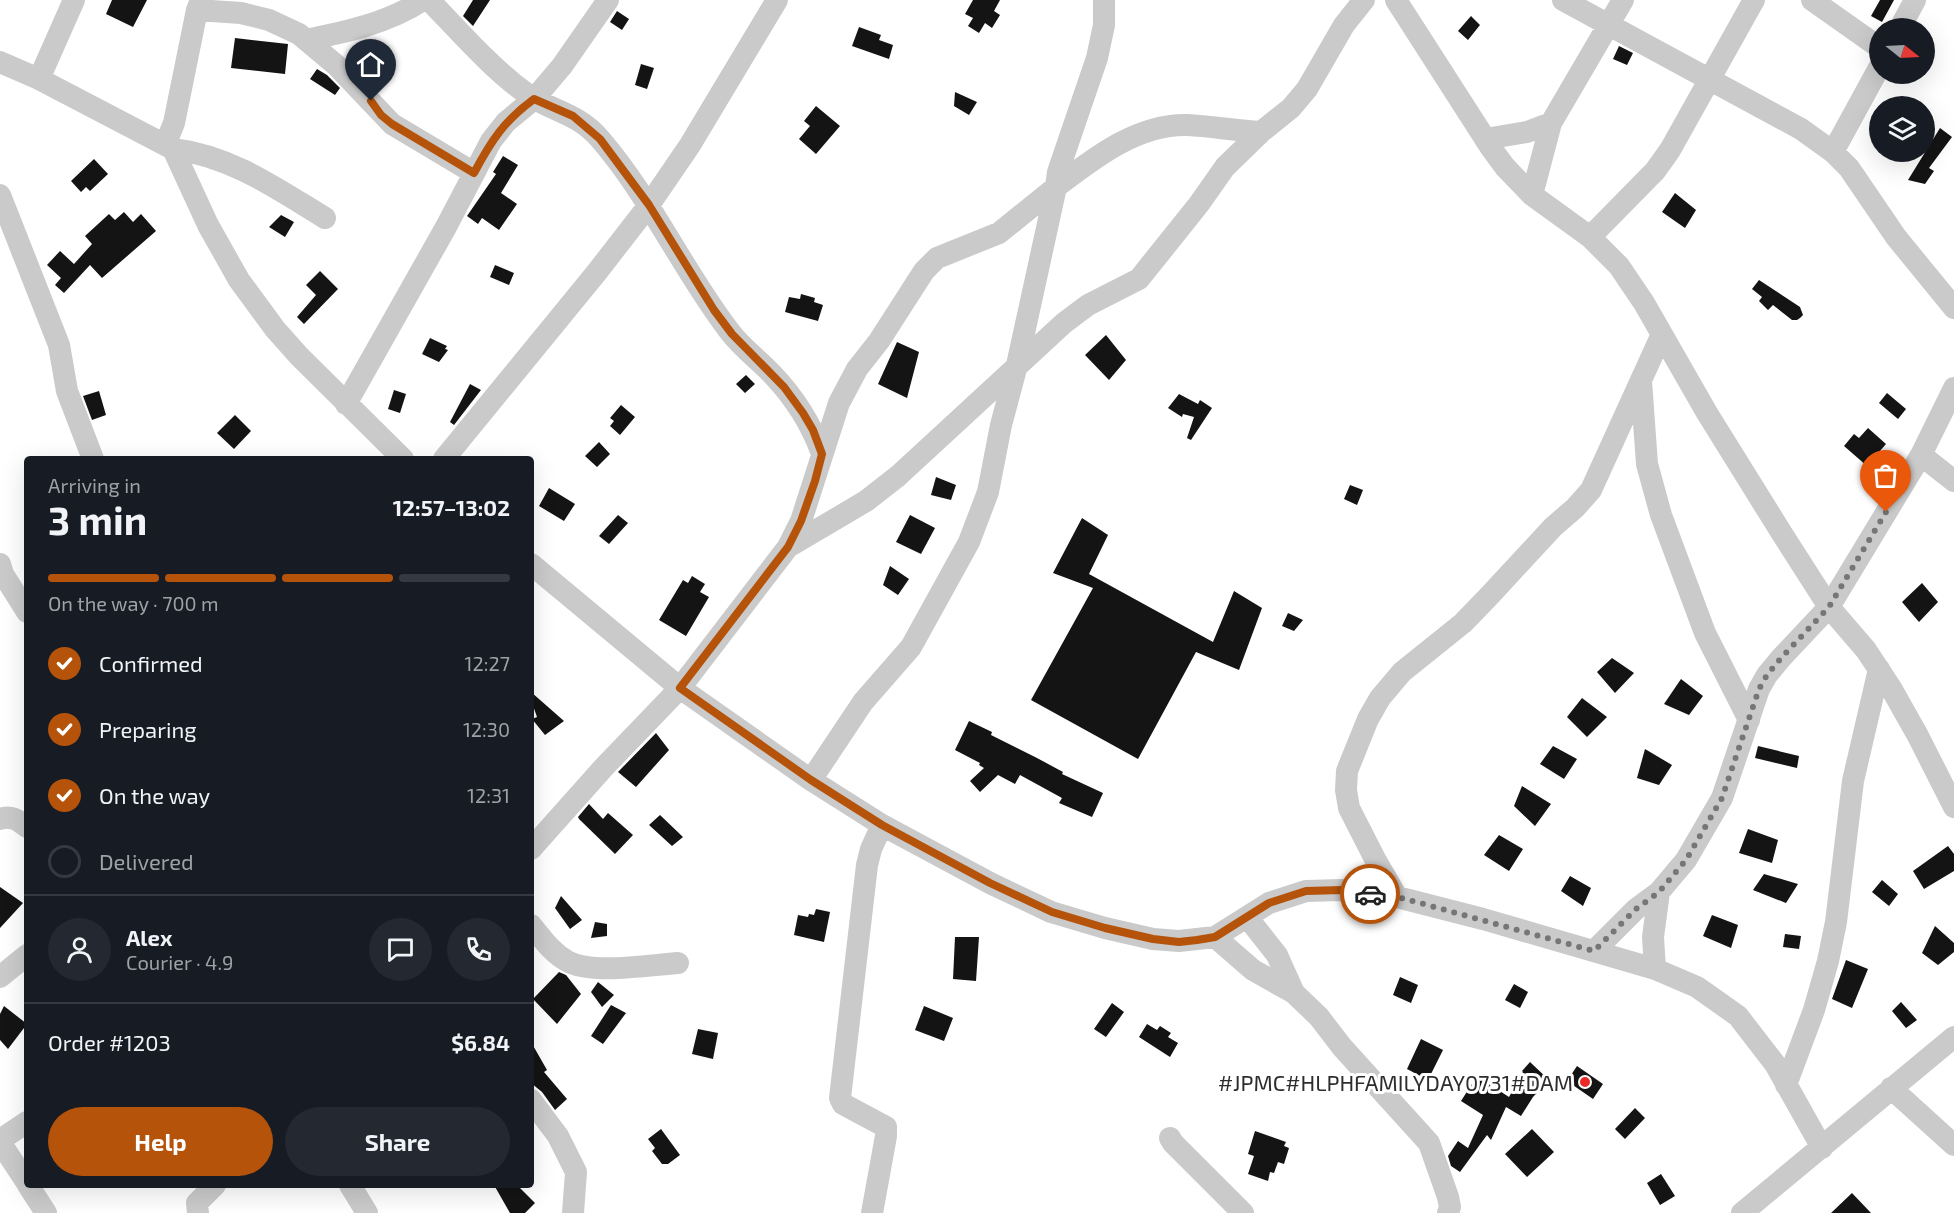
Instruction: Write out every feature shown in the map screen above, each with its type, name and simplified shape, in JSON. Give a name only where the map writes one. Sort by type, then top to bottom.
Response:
[{"type":"street","points":[[39,79],[74,0]]},
{"type":"street","points":[[306,40],[339,34],[385,20],[423,0]]},
{"type":"street","points":[[429,0],[490,62],[534,99],[573,116],[600,139],[649,205],[714,310],[732,334],[771,373],[803,413],[813,430],[822,454]]},
{"type":"street","points":[[346,404],[441,236],[490,141],[506,122],[534,99],[562,66],[608,0]]},
{"type":"street","points":[[446,456],[649,205],[690,145],[777,0]]},
{"type":"street","points":[[811,780],[863,702],[911,647],[969,542],[988,492],[1058,172],[1096,58],[1104,25],[1104,0]]},
{"type":"street","points":[[788,547],[874,495],[898,476],[1017,365],[1088,305],[1139,279],[1199,204],[1225,167],[1261,132],[1291,108],[1307,90],[1344,25],[1364,0]]},
{"type":"street","points":[[1396,0],[1505,167],[1532,195],[1590,237],[1619,266],[1644,303],[1707,413],[1829,607],[1866,650],[1879,669],[1918,736],[1954,807]]},
{"type":"street","points":[[1563,0],[1801,129],[1833,152],[1849,168],[1896,237],[1954,308]]},
{"type":"street","points":[[1532,195],[1551,123],[1623,0]]},
{"type":"street","points":[[1590,237],[1655,171],[1670,150],[1754,0]]},
{"type":"street","points":[[1812,0],[1869,40]]},
{"type":"street","points":[[1905,18],[1915,0]]},
{"type":"street","points":[[400,456],[293,349],[239,280],[208,225],[169,147],[199,5],[269,20],[299,34],[336,64],[392,124],[474,173]]},
{"type":"street","points":[[0,62],[39,79],[169,147],[217,159],[260,179],[325,218]]},
{"type":"street","points":[[1833,152],[1870,84]]},
{"type":"street","points":[[1485,139],[1527,132],[1551,123]]},
{"type":"street","points":[[534,846],[604,766],[680,688],[788,547],[801,521],[839,403],[857,369],[924,271],[937,258],[999,233],[1101,154],[1156,128],[1185,125],[1261,132]]},
{"type":"street","points":[[0,195],[59,345],[67,391],[92,456]]},
{"type":"street","points":[[1398,897],[1353,815],[1346,790],[1347,771],[1368,719],[1380,698],[1402,672],[1463,622],[1591,490],[1662,334]]},
{"type":"street","points":[[1641,380],[1647,464],[1661,515],[1705,633],[1749,720]]},
{"type":"street","points":[[1594,951],[1636,909],[1659,892],[1686,860],[1722,798],[1759,689],[1767,675],[1829,607],[1921,455],[1954,388]]},
{"type":"street","points":[[1921,455],[1954,481]]},
{"type":"street","points":[[0,564],[3,574],[24,607]]},
{"type":"street","points":[[534,566],[680,688],[811,780],[882,825],[990,883],[1052,912],[1105,928],[1153,939],[1179,942],[1215,937],[1269,903],[1306,891],[1342,890],[1398,897],[1655,969],[1697,987],[1738,1016],[1775,1064],[1822,1148]]},
{"type":"street","points":[[1786,1085],[1814,1010],[1828,961],[1836,922],[1852,781],[1879,669]]},
{"type":"street","points":[[0,819],[7,816],[24,825]]},
{"type":"street","points":[[872,1213],[886,1127],[843,1104],[840,1098],[867,865],[871,849],[882,825]]},
{"type":"street","points":[[1655,969],[1653,937],[1659,892]]},
{"type":"street","points":[[1248,917],[1276,955],[1294,993]]},
{"type":"street","points":[[534,929],[551,949],[566,961],[590,969],[678,963]]},
{"type":"street","points":[[1215,937],[1253,970],[1294,993],[1319,1017],[1342,1047],[1429,1143],[1448,1197],[1450,1207],[1448,1213]]},
{"type":"street","points":[[0,977],[24,957]]},
{"type":"street","points":[[1742,1213],[1763,1205],[1822,1148],[1954,1037]]},
{"type":"street","points":[[1891,1088],[1954,1145]]},
{"type":"street","points":[[534,1104],[558,1136],[576,1172],[573,1213]]},
{"type":"street","points":[[24,1124],[0,1141],[24,1178]]},
{"type":"street","points":[[1170,1138],[1243,1213]]},
{"type":"street","points":[[30,1188],[46,1213]]},
{"type":"street","points":[[198,1213],[197,1203],[212,1188]]},
{"type":"street","points":[[352,1188],[367,1213]]},
{"type":"building","points":[[112,0],[147,0],[133,27],[106,14]]},
{"type":"building","points":[[473,0],[490,0],[473,26],[463,16]]},
{"type":"building","points":[[973,0],[1000,0],[994,11],[1000,15],[992,28],[985,23],[979,33],[968,26],[973,18],[965,14]]},
{"type":"building","points":[[1880,0],[1894,0],[1884,18],[1871,16]]},
{"type":"building","points":[[617,11],[629,19],[622,30],[610,22]]},
{"type":"building","points":[[1471,16],[1480,25],[1468,40],[1458,31]]},
{"type":"building","points":[[859,27],[881,35],[879,40],[893,45],[889,59],[852,46]]},
{"type":"building","points":[[235,38],[288,44],[285,74],[231,68]]},
{"type":"building","points":[[1619,46],[1633,53],[1627,65],[1613,59]]},
{"type":"building","points":[[641,64],[654,68],[647,89],[635,85]]},
{"type":"building","points":[[317,69],[340,88],[335,95],[310,79]]},
{"type":"building","points":[[955,92],[977,102],[969,115],[954,106]]},
{"type":"building","points":[[816,106],[840,126],[816,154],[799,139],[810,126],[804,121]]},
{"type":"building","points":[[1940,128],[1952,137],[1935,160],[1935,136]]},
{"type":"building","points":[[503,156],[518,165],[501,193],[517,204],[499,230],[482,218],[478,224],[467,216],[496,174],[493,172]]},
{"type":"building","points":[[94,159],[108,174],[90,191],[86,187],[81,192],[71,181]]},
{"type":"building","points":[[1919,162],[1933,162],[1929,168],[1934,171],[1925,184],[1908,180]]},
{"type":"building","points":[[1675,193],[1696,210],[1685,228],[1662,212]]},
{"type":"building","points":[[124,212],[133,222],[141,214],[156,231],[102,278],[90,265],[64,293],[55,285],[61,278],[47,265],[60,251],[74,264],[92,244],[85,236],[109,214],[115,220]]},
{"type":"building","points":[[281,215],[294,222],[285,237],[269,227]]},
{"type":"building","points":[[495,265],[514,273],[509,285],[490,277]]},
{"type":"building","points":[[320,271],[338,289],[304,324],[297,317],[316,295],[306,285]]},
{"type":"building","points":[[1759,280],[1800,307],[1803,315],[1797,320],[1792,320],[1773,305],[1768,310],[1759,301],[1762,297],[1752,289]]},
{"type":"building","points":[[801,294],[815,298],[814,302],[823,305],[818,321],[785,312],[789,297],[800,299]]},
{"type":"building","points":[[1106,335],[1126,360],[1109,380],[1085,355]]},
{"type":"building","points":[[430,338],[447,346],[445,349],[448,350],[439,362],[422,354]]},
{"type":"building","points":[[897,342],[919,352],[907,398],[878,384]]},
{"type":"building","points":[[746,375],[755,384],[745,393],[736,384]]},
{"type":"building","points":[[470,384],[481,390],[454,425],[450,422]]},
{"type":"building","points":[[394,390],[406,394],[400,413],[388,409]]},
{"type":"building","points":[[99,391],[106,415],[92,420],[83,396]]},
{"type":"building","points":[[1887,393],[1906,409],[1898,419],[1879,403]]},
{"type":"building","points":[[1179,394],[1198,404],[1200,400],[1212,408],[1191,440],[1187,438],[1194,417],[1183,414],[1182,417],[1168,408]]},
{"type":"building","points":[[621,405],[635,417],[620,435],[610,426],[614,421],[610,418]]},
{"type":"building","points":[[235,415],[251,431],[234,449],[217,433]]},
{"type":"building","points":[[1868,428],[1886,444],[1867,466],[1844,446],[1854,434],[1859,438]]},
{"type":"building","points":[[599,442],[610,454],[597,467],[585,456]]},
{"type":"building","points":[[936,477],[956,485],[951,500],[931,495]]},
{"type":"building","points":[[1350,485],[1363,490],[1357,505],[1344,499]]},
{"type":"building","points":[[549,488],[575,504],[564,521],[539,506]]},
{"type":"building","points":[[618,515],[628,523],[609,544],[599,536]]},
{"type":"building","points":[[910,515],[935,528],[921,554],[896,542]]},
{"type":"building","points":[[1082,518],[1108,535],[1089,574],[1213,642],[1234,591],[1262,608],[1239,670],[1196,652],[1138,759],[1031,700],[1093,588],[1053,573]]},
{"type":"building","points":[[890,566],[909,579],[898,595],[883,585]]},
{"type":"building","points":[[692,576],[705,584],[700,592],[709,597],[686,636],[659,620],[683,580],[688,583]]},
{"type":"building","points":[[1922,583],[1938,602],[1919,622],[1902,602]]},
{"type":"building","points":[[1288,613],[1303,620],[1294,631],[1282,626]]},
{"type":"building","points":[[1612,658],[1634,673],[1615,693],[1597,672]]},
{"type":"building","points":[[1681,679],[1703,696],[1689,715],[1664,704]]},
{"type":"building","points":[[534,695],[564,721],[545,735],[534,721],[534,718],[537,717],[534,708]]},
{"type":"building","points":[[1582,698],[1607,717],[1587,737],[1567,717]]},
{"type":"building","points":[[969,721],[992,732],[991,735],[1063,772],[1062,774],[1103,793],[1092,817],[1059,803],[1062,798],[1020,775],[1015,784],[998,775],[980,792],[970,781],[984,768],[979,765],[980,763],[955,750]]},
{"type":"building","points":[[656,733],[669,750],[636,787],[618,772]]},
{"type":"building","points":[[1553,746],[1577,759],[1564,779],[1540,764]]},
{"type":"building","points":[[1758,746],[1799,756],[1797,768],[1755,758]]},
{"type":"building","points":[[1645,749],[1672,765],[1659,785],[1637,778]]},
{"type":"building","points":[[1522,786],[1551,804],[1535,826],[1514,806]]},
{"type":"building","points":[[589,804],[603,819],[608,813],[633,835],[615,854],[579,819],[578,817]]},
{"type":"building","points":[[660,815],[683,837],[672,846],[649,825]]},
{"type":"building","points":[[1748,829],[1778,840],[1772,863],[1739,853]]},
{"type":"building","points":[[1499,835],[1523,849],[1509,871],[1484,855]]},
{"type":"building","points":[[1948,846],[1954,854],[1954,871],[1924,889],[1913,871]]},
{"type":"building","points":[[1764,874],[1798,884],[1786,903],[1753,890]]},
{"type":"building","points":[[1570,876],[1591,888],[1583,906],[1561,891]]},
{"type":"building","points":[[1882,880],[1898,894],[1889,906],[1872,892]]},
{"type":"building","points":[[0,887],[23,903],[0,928]]},
{"type":"building","points":[[561,896],[582,920],[570,929],[555,908]]},
{"type":"building","points":[[816,909],[830,912],[824,942],[794,935],[798,915],[808,917],[809,914],[814,915]]},
{"type":"building","points":[[1712,915],[1738,925],[1731,948],[1703,936]]},
{"type":"building","points":[[595,922],[607,924],[607,936],[591,938]]},
{"type":"building","points":[[1935,926],[1954,943],[1954,952],[1938,965],[1922,953]]},
{"type":"building","points":[[1785,934],[1801,936],[1799,949],[1783,947]]},
{"type":"building","points":[[955,937],[979,937],[976,981],[953,979]]},
{"type":"building","points":[[1846,960],[1868,969],[1852,1008],[1832,999]]},
{"type":"building","points":[[559,972],[566,975],[581,994],[557,1024],[534,998]]},
{"type":"building","points":[[1400,977],[1418,985],[1411,1003],[1393,995]]},
{"type":"building","points":[[598,982],[614,995],[602,1007],[591,992]]},
{"type":"building","points":[[1514,984],[1528,992],[1520,1008],[1505,1000]]},
{"type":"building","points":[[1901,1002],[1917,1020],[1906,1028],[1892,1011]]},
{"type":"building","points":[[1112,1003],[1124,1012],[1106,1037],[1094,1029]]},
{"type":"building","points":[[611,1005],[626,1013],[603,1044],[591,1036]]},
{"type":"building","points":[[4,1006],[24,1022],[24,1028],[8,1049],[0,1040],[0,1014]]},
{"type":"building","points":[[924,1006],[953,1018],[944,1041],[915,1030]]},
{"type":"building","points":[[1147,1024],[1157,1030],[1160,1026],[1171,1033],[1168,1037],[1178,1043],[1170,1057],[1139,1037]]},
{"type":"building","points":[[698,1029],[718,1033],[713,1059],[692,1054]]},
{"type":"building","points":[[1421,1039],[1443,1050],[1428,1080],[1407,1069]]},
{"type":"building","points":[[534,1047],[547,1070],[544,1072],[567,1099],[555,1110],[542,1092],[534,1085]]},
{"type":"building","points":[[1530,1062],[1549,1080],[1533,1097],[1521,1116],[1506,1107],[1491,1140],[1487,1135],[1460,1172],[1451,1166],[1448,1156],[1458,1141],[1468,1148],[1483,1115],[1461,1101],[1477,1076],[1509,1097],[1522,1071]]},
{"type":"building","name":"#JPMC#HLPHFAMILYDAY0731#DAM","points":[[1577,1066],[1603,1084],[1593,1099],[1567,1081]]},
{"type":"building","points":[[1635,1108],[1645,1118],[1625,1139],[1615,1129]]},
{"type":"building","points":[[661,1129],[680,1155],[668,1164],[662,1164],[652,1151],[655,1148],[648,1139]]},
{"type":"building","points":[[1532,1129],[1554,1152],[1527,1177],[1505,1154]]},
{"type":"building","points":[[1255,1131],[1286,1142],[1284,1146],[1289,1148],[1284,1164],[1278,1162],[1274,1173],[1270,1172],[1268,1181],[1248,1174],[1254,1156],[1248,1154]]},
{"type":"building","points":[[1661,1174],[1675,1196],[1660,1205],[1647,1183]]},
{"type":"building","points":[[496,1188],[520,1188],[535,1203],[525,1213],[510,1213]]},
{"type":"building","points":[[1852,1193],[1871,1213],[1831,1213]]},
{"type":"way so far","points":[[1370,894],[1398,897],[1594,951],[1636,909],[1659,892],[1686,860],[1722,798],[1759,689],[1767,675],[1829,607],[1886,512]]},
{"type":"place","name":"#JPMC#HLPHFAMILYDAY0731#DAM","points":[[1585,1082]]},
{"type":"route","points":[[371,101],[381,115],[392,124],[474,173],[490,141],[506,122],[534,99],[580,120],[600,139],[649,205],[714,310],[732,334],[784,387],[813,430],[822,454],[801,521],[788,547],[680,688],[811,780],[882,825],[990,883],[1052,912],[1105,928],[1153,939],[1179,942],[1197,940],[1215,937],[1269,903],[1306,891],[1342,890],[1370,894]]}]
